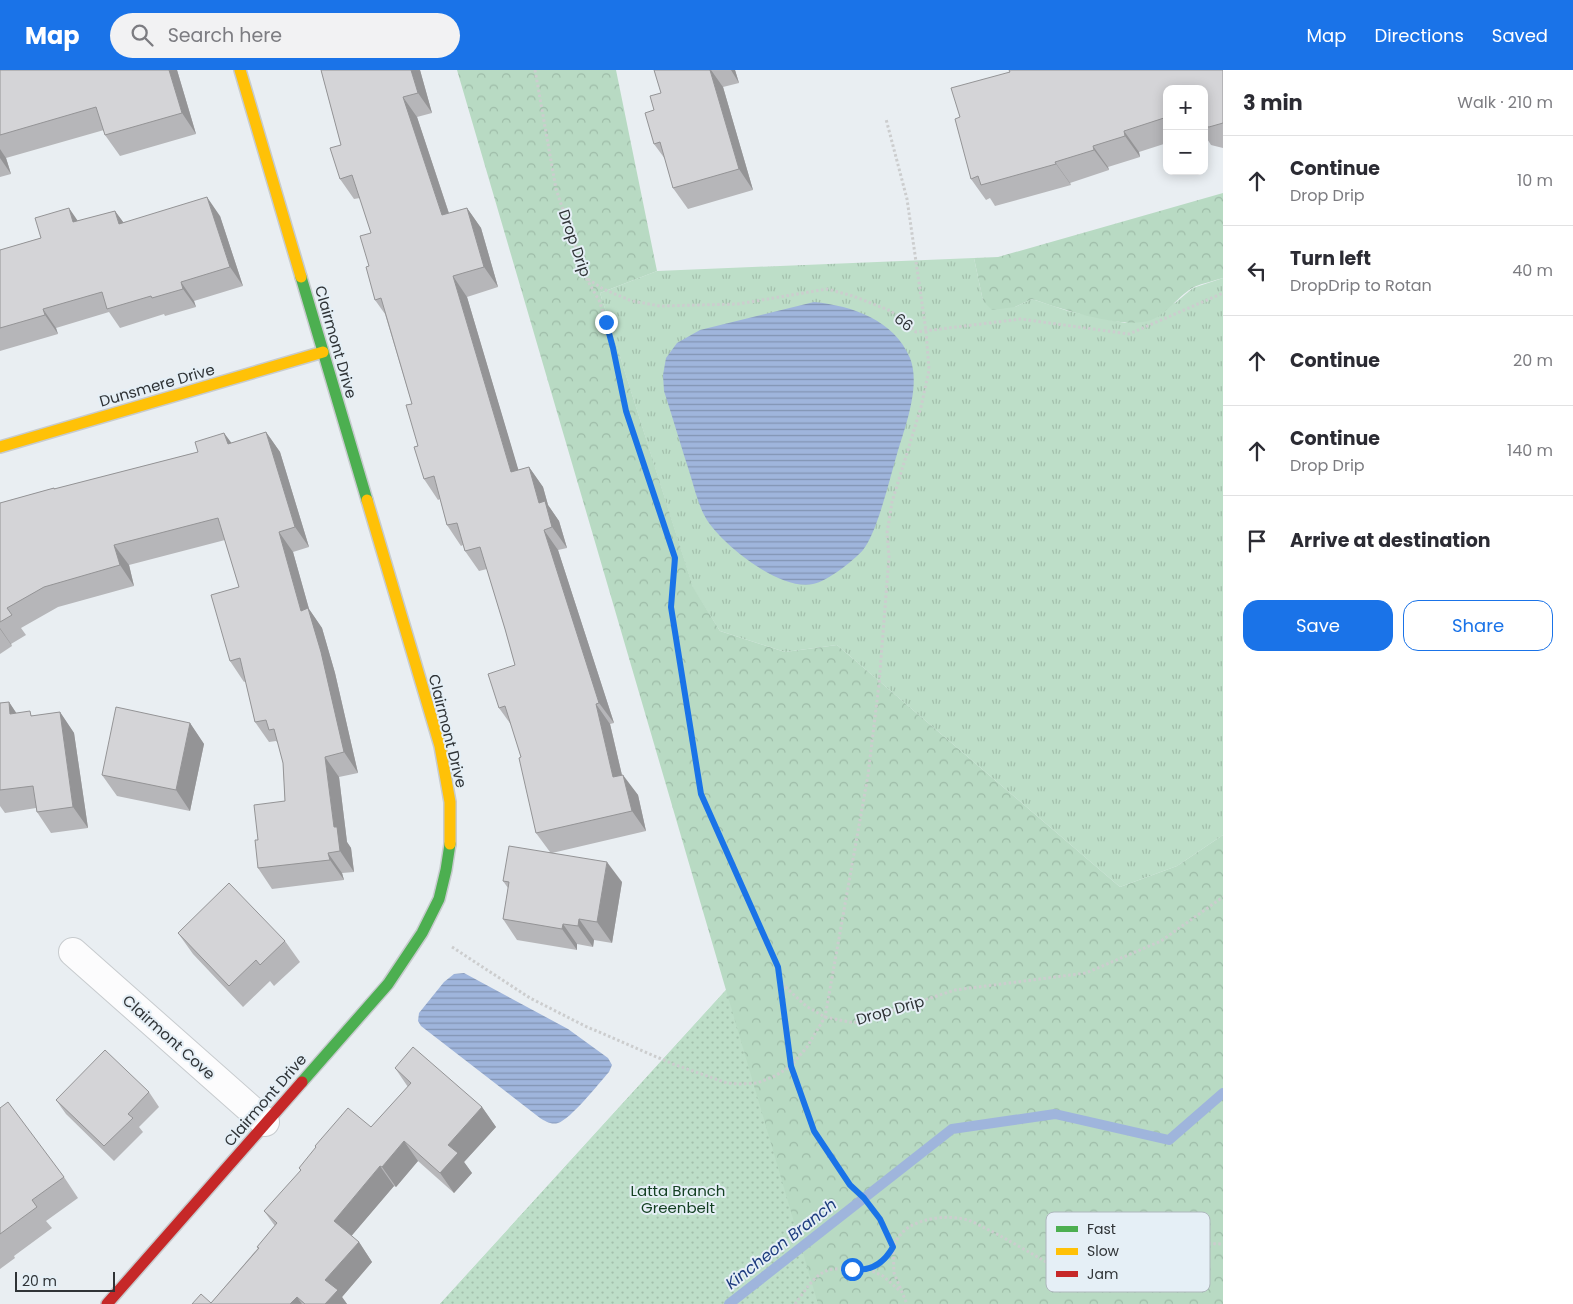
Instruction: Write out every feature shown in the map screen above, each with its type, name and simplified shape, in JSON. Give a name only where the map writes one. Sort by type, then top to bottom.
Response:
[{"type":"street","name":"Clairmont Drive","points":[[107,1304],[388,984],[410,954],[428,924],[448,864],[452,836],[451,809],[440,746],[240,70]]},
{"type":"street","name":"Dunsmere Drive","points":[[0,447],[323,352]]},
{"type":"street","name":"Clairmont Cove","points":[[73,952],[265,1122]]},
{"type":"path","name":"Drop Drip","points":[[535,70],[556,189],[586,278],[600,302],[613,348],[626,411],[675,558],[671,607],[701,794],[778,967],[780,982],[800,1001],[824,1017],[854,1023],[955,990],[1086,973],[1160,941],[1223,897]]},
{"type":"path","points":[[449,945],[530,998],[585,1026],[682,1067],[728,1083],[757,1083],[775,1076],[791,1066],[807,1047],[824,1017],[868,775],[879,684],[889,557],[887,533],[892,502],[922,407],[929,370],[926,331],[907,199],[886,119]]},
{"type":"path","name":"66","points":[[586,278],[603,289],[632,301],[660,306],[738,304],[827,290],[853,296],[891,311],[916,332],[1021,319],[1129,334],[1223,294]]},
{"type":"path","points":[[780,982],[791,1066],[814,1131],[850,1185],[864,1198],[880,1219],[893,1247],[894,1273],[908,1304]]},
{"type":"path","points":[[795,1304],[814,1280],[827,1271],[852,1269],[862,1271],[880,1263],[893,1247],[900,1234],[910,1227],[927,1220],[944,1217],[968,1220],[994,1232],[1046,1262]]},
{"type":"path","points":[[1210,1244],[1223,1244]]},
{"type":"path","points":[[867,1269],[883,1276],[901,1292]]},
{"type":"green space","points":[[457,70],[616,70],[657,271],[600,293],[693,587],[720,631],[785,652],[837,645],[1120,887],[1177,866],[1223,835],[1223,1304],[440,1304],[726,990]]},
{"type":"green space","points":[[1223,193],[1223,278],[1194,287],[1151,320],[1125,322],[1092,317],[1032,299],[1015,307],[992,310],[983,301],[974,258],[998,257]]},
{"type":"green space","points":[[974,258],[983,301],[1015,307],[1032,299],[1068,311],[1125,323],[1175,303],[1193,288],[1223,278],[1223,835],[1177,866],[1120,887],[837,645],[785,652],[720,631],[693,588],[600,293],[657,271]]},
{"type":"green space","name":"Latta Branch Greenbelt","points":[[726,990],[818,1304],[440,1304]]},
{"type":"water","points":[[814,302],[857,311],[883,325],[903,345],[910,358],[914,381],[908,419],[883,505],[868,542],[859,554],[833,575],[813,584],[800,584],[786,581],[756,566],[728,544],[709,523],[696,493],[664,391],[663,375],[666,358],[677,343],[700,330]]},
{"type":"water","points":[[464,973],[568,1029],[608,1058],[612,1065],[609,1072],[564,1120],[553,1123],[540,1118],[421,1026],[418,1021],[419,1013],[444,982],[454,974]]},
{"type":"building","points":[[0,70],[169,70],[182,113],[105,135],[96,107],[0,135]]},
{"type":"building","points":[[321,70],[411,70],[418,93],[403,97],[442,215],[467,208],[484,267],[453,276],[511,472],[529,467],[539,503],[545,501],[552,527],[544,530],[599,703],[596,704],[613,777],[623,775],[632,811],[536,833],[519,758],[521,757],[505,706],[499,708],[488,674],[515,665],[505,629],[480,547],[465,551],[457,523],[447,525],[434,476],[424,479],[414,447],[418,446],[406,405],[412,404],[381,298],[375,300],[366,267],[369,266],[360,236],[371,233],[352,175],[340,179],[330,148],[341,145]]},
{"type":"building","points":[[654,70],[710,70],[739,169],[673,188],[660,142],[654,144],[645,113],[654,110],[650,96],[661,93]]},
{"type":"building","points":[[1009,70],[1223,70],[1223,123],[1208,127],[1208,85],[1163,85],[1163,118],[1124,131],[1125,136],[1093,146],[1094,150],[1055,162],[1056,164],[981,185],[978,176],[971,179],[955,119],[960,117],[951,88],[1010,72]]},
{"type":"building","points":[[207,197],[230,267],[181,282],[183,289],[152,298],[151,296],[107,309],[102,292],[43,309],[45,315],[0,328],[0,250],[41,238],[35,218],[69,208],[73,222],[115,211],[119,224]]},
{"type":"building","points":[[266,432],[295,527],[279,532],[301,611],[308,608],[321,652],[344,752],[325,757],[334,827],[337,827],[340,851],[328,853],[330,860],[258,868],[255,840],[258,840],[254,805],[285,801],[283,763],[274,729],[269,730],[266,720],[255,722],[240,658],[230,661],[211,595],[239,587],[218,518],[114,545],[120,565],[44,587],[7,608],[12,615],[0,622],[0,503],[198,452],[195,442],[224,433],[228,444]]},
{"type":"building","points":[[9,702],[10,714],[30,711],[31,716],[60,712],[73,807],[37,812],[33,786],[0,790],[0,703]]},
{"type":"building","points":[[116,707],[190,723],[176,790],[102,775]]},
{"type":"building","points":[[509,846],[607,862],[597,922],[579,919],[578,926],[563,924],[562,929],[503,919],[509,882],[503,881]]},
{"type":"building","points":[[229,883],[285,941],[260,965],[256,960],[229,986],[178,933]]},
{"type":"building","points":[[413,1047],[482,1107],[448,1145],[458,1153],[440,1173],[404,1141],[382,1167],[380,1166],[334,1221],[359,1242],[325,1280],[338,1290],[325,1304],[305,1304],[297,1297],[290,1304],[192,1304],[201,1294],[211,1303],[259,1248],[257,1247],[277,1223],[264,1211],[301,1170],[299,1168],[315,1146],[348,1108],[371,1127],[411,1083],[395,1068]]},
{"type":"building","points":[[105,1050],[149,1092],[128,1114],[133,1118],[104,1146],[56,1100]]},
{"type":"building","points":[[8,1102],[64,1177],[32,1200],[37,1207],[0,1234],[0,1108]]},
{"type":"waterway","name":"Kincheon Branch","points":[[729,1304],[952,1129],[1055,1114],[1169,1140],[1223,1093]]},
{"type":"traffic: fast","points":[[301,277],[367,500]]},
{"type":"traffic: fast","points":[[302,1082],[388,984],[422,933],[439,899],[450,844]]},
{"type":"traffic: slow","points":[[240,70],[301,277]]},
{"type":"traffic: slow","points":[[0,447],[323,352]]},
{"type":"traffic: slow","points":[[367,500],[440,746],[450,802],[450,844]]},
{"type":"traffic: jam","points":[[107,1304],[302,1082]]},
{"type":"route","points":[[606,322],[626,411],[675,558],[671,607],[701,794],[778,967],[791,1066],[814,1131],[850,1185],[864,1198],[880,1219],[893,1247],[880,1263],[871,1268],[862,1271],[852,1269]]}]
